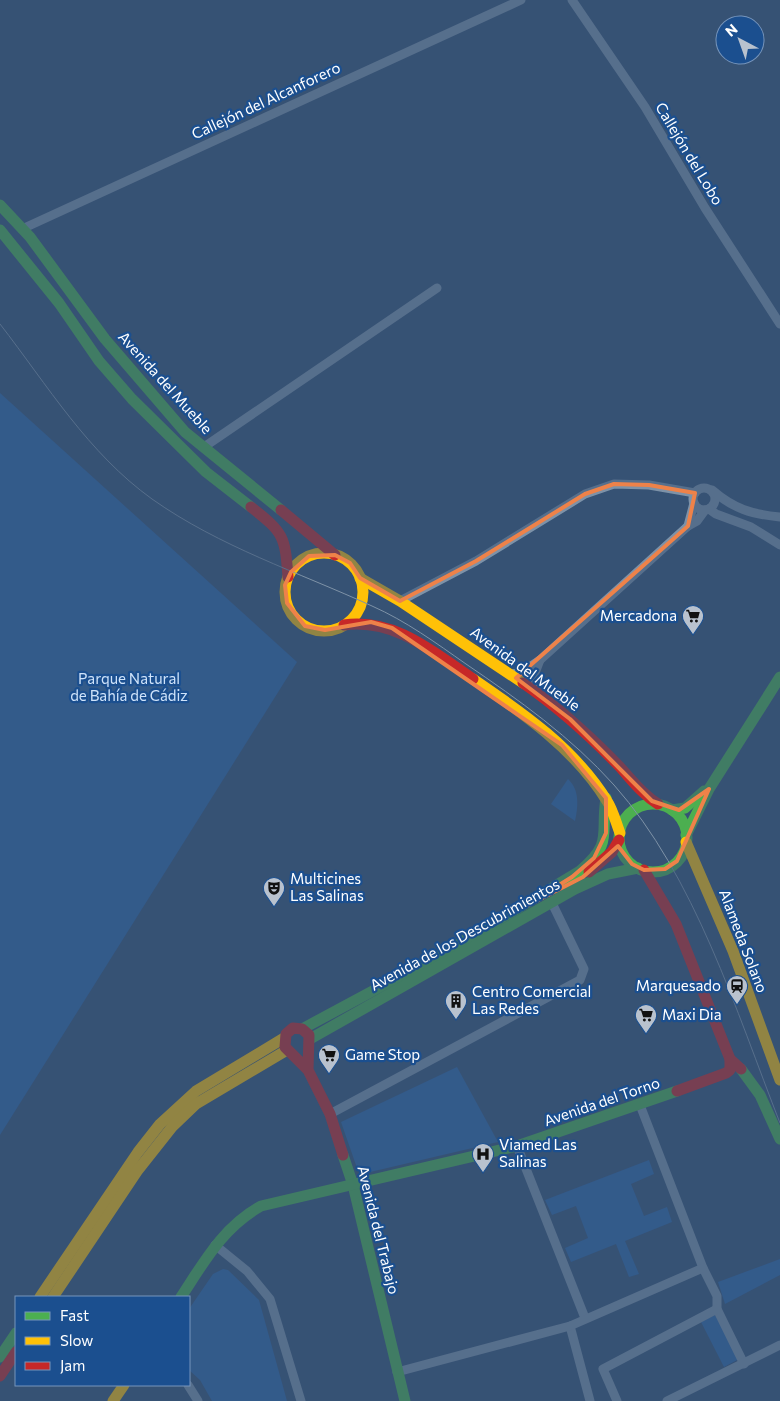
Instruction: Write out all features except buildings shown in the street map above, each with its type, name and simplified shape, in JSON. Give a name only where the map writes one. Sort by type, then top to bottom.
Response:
[{"type":"main road","name":"Avenida del Mueble","points":[[0,205],[22,229],[139,381],[186,432],[335,555]]},
{"type":"main road","points":[[0,230],[59,303],[99,361],[132,399],[206,472],[274,525],[286,545],[288,577]]},
{"type":"main road","points":[[327,553],[335,555],[350,563],[360,578],[361,601],[352,618],[344,625],[335,629],[320,630],[306,626],[297,620],[287,603],[285,585],[288,577],[293,568],[309,556],[327,553]]},
{"type":"main road","name":"Avenida del Mueble","points":[[360,578],[400,601],[536,692],[570,719],[620,767],[647,797],[658,804]]},
{"type":"main road","points":[[344,625],[371,622],[406,635],[504,701],[562,746],[591,776],[606,798],[617,820],[623,854],[641,869],[676,924],[730,1059],[748,1075],[757,1087],[780,1139]]},
{"type":"main road","points":[[641,869],[658,871],[671,866],[681,856],[686,839],[700,806],[709,794],[709,789],[780,677]]},
{"type":"main road","points":[[672,810],[685,808],[704,791],[709,789]]},
{"type":"main road","name":"Avenida de los Descubrimientos","points":[[520,910],[529,902],[572,877],[594,858],[602,845],[606,833],[603,809],[606,798]]},
{"type":"main road","points":[[619,837],[624,820],[634,810],[646,804],[658,804],[672,810],[682,821],[686,839]]},
{"type":"main road","name":"Avenida de los Descubrimientos","points":[[302,1028],[520,910],[531,906],[583,876],[612,852],[619,837]]},
{"type":"main road","name":"Alameda Solano","points":[[686,839],[733,951],[737,968],[780,1080]]},
{"type":"main road","name":"Avenida de los Descubrimientos","points":[[310,1044],[552,903],[611,872],[624,868],[641,869]]},
{"type":"main road","points":[[41,1296],[138,1152],[160,1124],[196,1091],[284,1038],[293,1028],[302,1028],[310,1044],[308,1070]]},
{"type":"main road","points":[[284,1038],[291,1052],[308,1070]]},
{"type":"main road","points":[[54,1296],[138,1170],[172,1127],[196,1104],[291,1052],[302,1053],[310,1044]]},
{"type":"main road","name":"Avenida del Torno","points":[[182,1296],[215,1245],[237,1220],[260,1206],[353,1186],[517,1146],[640,1105],[726,1073],[731,1065],[730,1059]]},
{"type":"main road","name":"Avenida del Trabajo","points":[[308,1070],[330,1114],[353,1186],[405,1401]]},
{"type":"main road","points":[[0,1357],[15,1334]]},
{"type":"main road","points":[[0,1376],[15,1354]]},
{"type":"main road","points":[[113,1401],[123,1386]]},
{"type":"street","name":"Callejón del Alcanforero","points":[[22,229],[521,0]]},
{"type":"street","name":"Callejón del Lobo","points":[[572,0],[644,107],[705,208],[780,324]]},
{"type":"street","points":[[204,447],[438,288]]},
{"type":"street","points":[[400,601],[476,561],[585,494],[614,484],[649,485],[695,493],[704,487],[712,490],[751,527]]},
{"type":"street","points":[[509,674],[521,672],[540,660],[688,526],[697,521],[715,503],[712,490]]},
{"type":"street","points":[[688,526],[695,493]]},
{"type":"street","points":[[694,503],[697,507],[707,509],[751,527],[780,545]]},
{"type":"street","points":[[728,504],[780,517]]},
{"type":"street","points":[[536,692],[536,673],[540,660]]},
{"type":"street","points":[[330,1114],[580,980],[584,969],[552,903]]},
{"type":"street","points":[[640,1105],[703,1268],[717,1296],[717,1308],[744,1364]]},
{"type":"street","points":[[517,1146],[584,1318]]},
{"type":"street","points":[[215,1245],[247,1271],[270,1300],[301,1401]]},
{"type":"street","points":[[397,1372],[570,1326],[584,1318],[703,1268]]},
{"type":"street","points":[[617,1401],[602,1369],[717,1308]]},
{"type":"street","points":[[570,1326],[590,1401]]},
{"type":"street","points":[[667,1401],[780,1345]]},
{"type":"street","points":[[189,1386],[198,1401]]},
{"type":"highlighted area","points":[[614,484],[649,485],[695,493],[688,526],[516,678],[570,719],[652,801],[679,810],[709,789],[677,861],[665,869],[644,870],[632,864],[618,846],[583,877],[519,910],[572,877],[594,858],[606,833],[606,798],[562,745],[392,628],[371,622],[325,630],[305,626],[287,603],[285,585],[291,572],[309,556],[335,555],[350,563],[360,578],[400,601],[476,561],[585,494]]},
{"type":"green space","name":"Parque Natural de Bahía de Cádiz","points":[[0,393],[297,662],[0,1135]]},
{"type":"green space","points":[[568,779],[575,788],[576,793],[575,821],[551,804]]},
{"type":"green space","points":[[457,1067],[498,1142],[366,1173],[357,1168],[341,1122]]},
{"type":"green space","points":[[649,1160],[654,1174],[631,1184],[644,1216],[667,1207],[672,1222],[625,1241],[639,1274],[629,1277],[616,1244],[571,1262],[565,1248],[588,1238],[576,1206],[552,1215],[545,1200]]},
{"type":"green space","points":[[780,1259],[780,1275],[725,1304],[718,1282]]},
{"type":"green space","points":[[223,1269],[228,1270],[259,1300],[287,1401],[212,1401],[200,1380],[190,1371],[190,1308],[213,1274]]},
{"type":"green space","points":[[715,1315],[739,1359],[724,1367],[701,1322]]},
{"type":"tram line","points":[[0,324],[88,440],[129,481],[152,499],[178,516],[232,545],[372,606],[409,625],[525,705],[597,767],[643,821],[668,860],[691,902],[711,946],[780,1123]]},
{"type":"traffic: fast","points":[[0,205],[30,237],[105,339],[185,432],[281,510]]},
{"type":"traffic: fast","points":[[0,230],[59,303],[99,361],[132,399],[206,472],[251,507]]},
{"type":"traffic: fast","points":[[686,835],[709,789],[780,677]]},
{"type":"traffic: fast","points":[[672,810],[685,808],[704,791]]},
{"type":"traffic: fast","points":[[302,1029],[447,951],[580,871],[598,853],[602,845],[606,798]]},
{"type":"traffic: fast","points":[[653,804],[666,807],[677,814],[684,825],[687,838],[684,851],[677,862],[666,869],[653,872],[640,869],[629,862],[622,851],[619,838],[622,825],[629,814],[640,807],[653,804]]},
{"type":"traffic: fast","points":[[310,1039],[575,889],[608,874],[638,868]]},
{"type":"traffic: fast","points":[[741,1069],[760,1095],[780,1139]]},
{"type":"traffic: fast","points":[[182,1296],[215,1246],[236,1224],[261,1206],[517,1146],[677,1091]]},
{"type":"traffic: fast","points":[[343,1155],[353,1185],[405,1401]]},
{"type":"traffic: fast","points":[[0,1357],[15,1334]]},
{"type":"traffic: slow","points":[[324,553],[339,556],[351,565],[360,577],[363,592],[360,607],[351,619],[339,628],[324,631],[309,628],[297,619],[288,607],[285,592],[288,577],[297,565],[309,556],[324,553]]},
{"type":"traffic: slow","points":[[360,578],[400,601],[523,683]]},
{"type":"traffic: slow","points":[[473,679],[547,733],[580,765],[609,805],[620,833]]},
{"type":"traffic: slow","points":[[686,842],[733,951],[780,1080]]},
{"type":"traffic: slow","points":[[41,1296],[138,1152],[160,1124],[196,1091],[284,1038]]},
{"type":"traffic: slow","points":[[54,1296],[138,1170],[172,1127],[196,1104],[287,1050]]},
{"type":"traffic: slow","points":[[113,1401],[123,1386]]},
{"type":"traffic: jam","points":[[251,507],[270,523],[281,536],[286,552],[288,577]]},
{"type":"traffic: jam","points":[[281,510],[335,555]]},
{"type":"traffic: jam","points":[[344,625],[363,624],[397,632],[428,648],[473,679]]},
{"type":"traffic: jam","points":[[523,683],[573,722],[642,791],[658,804]]},
{"type":"traffic: jam","points":[[589,872],[612,852],[619,840]]},
{"type":"traffic: jam","points":[[644,870],[676,924],[730,1059],[741,1069]]},
{"type":"traffic: jam","points":[[308,1070],[309,1035],[302,1029],[293,1028],[286,1034],[285,1047],[308,1070],[330,1114],[343,1155]]},
{"type":"traffic: jam","points":[[677,1091],[726,1073],[730,1070],[730,1059]]},
{"type":"traffic: jam","points":[[0,1376],[15,1354]]},
{"type":"place","name":"Mercadona","points":[[693,635]]},
{"type":"place","name":"Multicines Las Salinas","points":[[274,907]]},
{"type":"place","name":"Marquesado","points":[[737,1005]]},
{"type":"place","name":"Centro Comercial Las Redes","points":[[456,1020]]},
{"type":"place","name":"Maxi Dia","points":[[646,1034]]},
{"type":"place","name":"Game Stop","points":[[329,1074]]},
{"type":"place","name":"Viamed Las Salinas","points":[[483,1173]]}]
